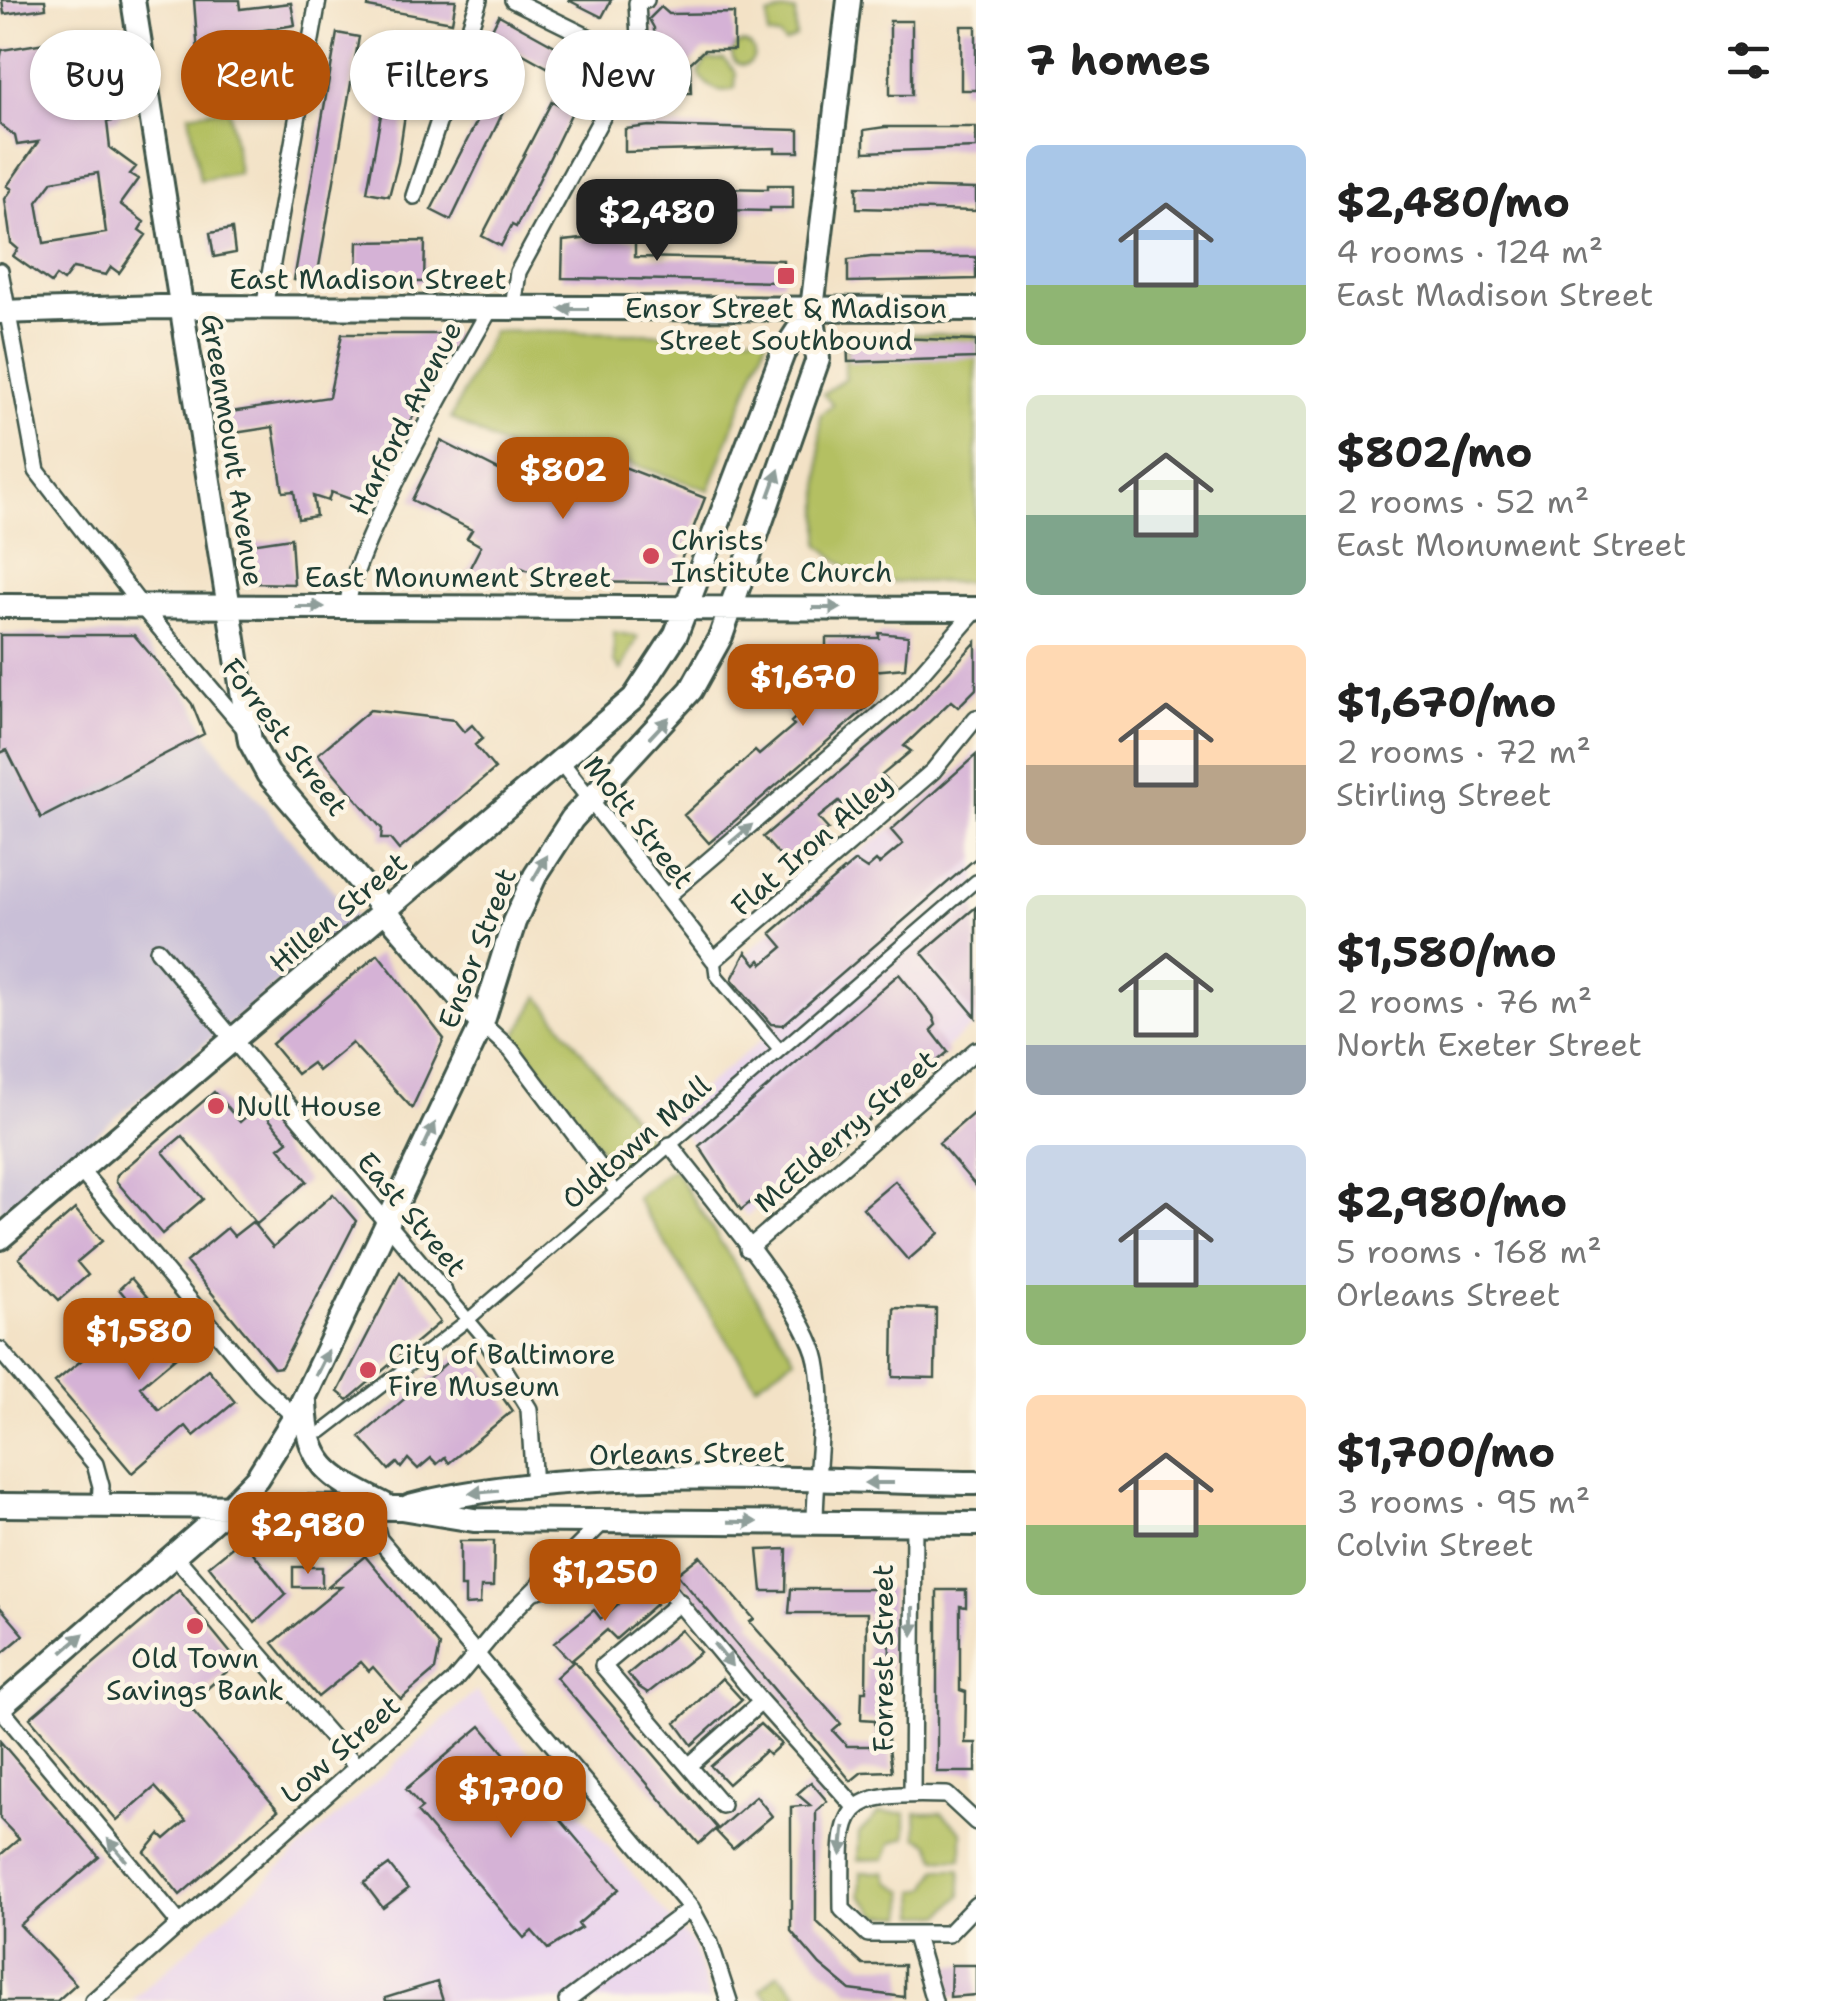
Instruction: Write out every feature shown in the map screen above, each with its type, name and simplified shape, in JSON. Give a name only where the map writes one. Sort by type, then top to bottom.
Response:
[{"type":"main road","name":"Greenmount Avenue","points":[[134,0],[246,730]]},
{"type":"main road","name":"Ensor Street","points":[[0,1708],[228,1508],[257,1478],[300,1408],[482,1024],[530,886],[554,844],[591,798],[691,690],[721,636],[818,359],[812,309],[850,0]]},
{"type":"main road","name":"East Madison Street","points":[[3,312],[182,308],[976,309]]},
{"type":"main road","name":"Ensor Street","points":[[688,608],[783,352],[812,309]]},
{"type":"main road","name":"East Monument Street","points":[[0,606],[976,609]]},
{"type":"main road","name":"Hillen Street","points":[[0,1238],[634,698],[673,640],[688,608]]},
{"type":"main road","name":"Forrest Street","points":[[246,730],[268,774],[482,1024]]},
{"type":"main road","points":[[300,1408],[324,1470],[388,1508]]},
{"type":"main road","name":"Orleans Street","points":[[388,1508],[470,1492],[640,1480],[976,1483]]},
{"type":"main road","name":"Orleans Street","points":[[0,1505],[388,1508],[474,1520],[976,1524]]},
{"type":"street","points":[[264,309],[318,0]]},
{"type":"street","points":[[414,196],[478,0]]},
{"type":"street","points":[[513,0],[574,30]]},
{"type":"street","name":"Harford Avenue","points":[[348,607],[347,588],[387,504],[502,309],[518,272],[632,64],[639,37],[639,1]]},
{"type":"street","name":"Forrest Street","points":[[0,271],[3,312],[34,463],[142,607],[246,730]]},
{"type":"street","points":[[666,897],[902,695],[976,609]]},
{"type":"street","name":"Flat Iron Alley","points":[[714,960],[933,771],[976,718]]},
{"type":"street","name":"Mott Street","points":[[562,762],[714,960]]},
{"type":"street","name":"Oldtown Mall","points":[[322,1432],[469,1319],[976,881]]},
{"type":"street","name":"East Street","points":[[158,950],[488,1343],[530,1409],[534,1488]]},
{"type":"street","points":[[714,960],[716,976],[780,1050]]},
{"type":"street","name":"Forrest Street","points":[[482,1024],[511,1050],[616,1193]]},
{"type":"street","name":"McElderry Street","points":[[748,1249],[976,1050]]},
{"type":"street","points":[[670,1145],[813,1345],[820,1383],[815,1523]]},
{"type":"street","points":[[80,1170],[261,1385],[300,1408]]},
{"type":"street","points":[[0,1350],[96,1464],[100,1507]]},
{"type":"street","points":[[388,1508],[379,1539],[691,1908],[710,1943],[730,2001]]},
{"type":"street","name":"Low Street","points":[[92,2001],[476,1657],[532,1592],[606,1520]]},
{"type":"street","name":"Forrest Street","points":[[912,1794],[914,1523]]},
{"type":"street","points":[[174,1556],[356,1767]]},
{"type":"street","points":[[532,1592],[635,1562],[651,1568],[760,1702],[856,1808]]},
{"type":"street","points":[[680,1602],[603,1666],[722,1804]]},
{"type":"street","points":[[689,1766],[760,1702]]},
{"type":"street","points":[[0,1708],[180,1924]]},
{"type":"street","points":[[976,1822],[947,1795],[878,1793],[856,1808],[841,1830],[842,1909],[868,1934],[948,1934],[976,1906]]},
{"type":"street","points":[[567,2001],[691,1908]]},
{"type":"street","points":[[914,1936],[934,2001]]},
{"type":"shaded area","points":[[0,634],[135,634],[194,703],[207,735],[226,761],[356,918],[0,1214]]},
{"type":"shaded area","points":[[976,750],[976,1023],[747,1216],[670,1115],[790,1016],[740,959],[856,854],[949,788]]},
{"type":"shaded area","points":[[476,1691],[693,1945],[710,2001],[131,2001]]},
{"type":"green space","points":[[795,11],[796,37],[785,43],[779,36],[768,36],[768,16]]},
{"type":"green space","points":[[743,43],[751,46],[751,62],[743,65],[735,62],[732,54],[735,46]]},
{"type":"green space","points":[[724,59],[736,73],[735,88],[724,91],[709,86],[699,73],[706,60]]},
{"type":"green space","points":[[190,120],[231,120],[239,173],[200,180]]},
{"type":"green space","points":[[493,331],[768,335],[709,490],[581,447],[564,479],[451,418]]},
{"type":"green space","points":[[845,334],[976,334],[976,582],[864,582],[820,545],[820,415],[833,405],[823,394],[845,378]]},
{"type":"green space","points":[[614,632],[638,637],[621,670],[614,662]]},
{"type":"green space","points":[[539,996],[651,1141],[617,1171],[516,1036]]},
{"type":"green space","points":[[673,1168],[795,1358],[756,1385],[636,1198]]},
{"type":"green space","points":[[879,1813],[906,1813],[906,1837],[891,1843],[885,1859],[858,1860],[859,1833]]},
{"type":"green space","points":[[916,1813],[942,1813],[962,1832],[962,1859],[937,1858],[929,1843],[917,1837]]},
{"type":"green space","points":[[938,1869],[961,1869],[961,1895],[942,1915],[917,1915],[916,1891],[927,1888]]},
{"type":"green space","points":[[861,1872],[885,1872],[889,1882],[905,1891],[905,1916],[879,1915],[860,1895]]},
{"type":"green space","points":[[778,1973],[798,1993],[790,2001],[771,2001],[760,1990]]},
{"type":"building","points":[[2,0],[45,0],[46,8],[4,14]]},
{"type":"building","points":[[194,0],[239,0],[240,9],[291,3],[295,25],[264,30],[196,30]]},
{"type":"building","points":[[369,0],[456,0],[452,22],[368,7]]},
{"type":"building","points":[[568,0],[611,0],[602,17]]},
{"type":"building","points":[[661,7],[669,14],[734,13],[734,50],[704,50],[691,62],[691,30],[654,30],[649,19]]},
{"type":"building","points":[[499,15],[545,41],[545,66],[525,55],[525,30],[492,30]]},
{"type":"building","points":[[890,21],[912,21],[912,95],[890,95]]},
{"type":"building","points":[[961,26],[976,26],[976,90],[961,90]]},
{"type":"building","points":[[337,33],[350,35],[350,89],[316,284],[294,280],[322,120],[330,120],[330,73]]},
{"type":"building","points":[[30,45],[30,120],[117,120],[107,122],[110,148],[136,167],[130,174],[138,179],[120,204],[144,222],[139,230],[146,235],[119,273],[111,267],[106,275],[73,268],[63,281],[56,276],[51,283],[13,256],[18,249],[11,243],[5,199],[12,189],[7,186],[38,142],[17,145],[15,136],[0,124],[2,50]],"holes":[[[98,173],[106,233],[44,243],[37,202],[53,181]]]},
{"type":"building","points":[[545,114],[545,120],[568,120],[516,227],[512,225],[501,246],[482,236]]},
{"type":"building","points":[[380,120],[404,120],[389,196],[367,192]]},
{"type":"building","points":[[478,120],[499,120],[451,220],[431,210]]},
{"type":"building","points":[[649,126],[799,130],[799,152],[775,152],[775,148],[625,152],[625,129]]},
{"type":"building","points":[[976,127],[976,148],[864,152],[864,130]]},
{"type":"building","points":[[768,185],[793,185],[793,208],[618,208],[618,186],[768,189]]},
{"type":"building","points":[[857,186],[976,189],[976,211],[857,208]]},
{"type":"building","points":[[232,229],[235,253],[214,257],[210,233]]},
{"type":"building","points":[[611,236],[635,240],[635,257],[783,260],[783,282],[562,278],[563,241]]},
{"type":"building","points":[[425,241],[424,282],[357,281],[358,242]]},
{"type":"building","points":[[976,257],[976,279],[848,282],[848,260]]},
{"type":"building","points":[[342,334],[456,334],[367,505],[331,492],[328,501],[313,496],[316,516],[298,519],[294,491],[283,492],[273,427],[228,434],[224,413],[329,397]]},
{"type":"building","points":[[847,336],[976,341],[976,358],[848,362]]},
{"type":"building","points":[[441,441],[570,506],[593,455],[705,498],[672,583],[555,582],[522,568],[515,582],[461,585],[481,546],[467,538],[472,530],[412,500]]},
{"type":"building","points":[[291,538],[294,584],[251,583],[244,545]]},
{"type":"building","points":[[879,633],[908,636],[905,668],[872,671],[872,703],[709,843],[684,815],[755,751],[759,755],[794,725],[791,722],[815,698],[826,698],[826,638],[879,638]]},
{"type":"building","points":[[0,635],[134,635],[192,704],[204,734],[41,818],[7,750],[0,753]]},
{"type":"building","points":[[976,642],[976,689],[958,707],[951,701],[904,746],[911,751],[882,775],[894,788],[871,809],[859,796],[846,808],[839,801],[818,818],[828,829],[787,860],[778,854],[763,837],[915,708]]},
{"type":"building","points":[[370,710],[454,720],[464,732],[472,725],[483,738],[475,745],[495,769],[399,850],[390,839],[381,839],[382,829],[318,754]]},
{"type":"building","points":[[976,755],[976,858],[783,1025],[771,1024],[732,979],[746,952],[756,964],[760,960],[763,964],[783,947],[771,933],[855,861],[867,869],[903,844],[891,830]]},
{"type":"building","points":[[976,907],[976,1017],[922,953]]},
{"type":"building","points":[[378,954],[444,1039],[412,1108],[352,1043],[318,1071],[312,1063],[297,1074],[272,1044]]},
{"type":"building","points":[[899,974],[933,1016],[936,1025],[931,1030],[948,1052],[778,1197],[769,1187],[741,1210],[699,1146]]},
{"type":"building","points":[[214,1092],[240,1122],[258,1106],[288,1141],[279,1148],[307,1181],[257,1224],[182,1136],[163,1152],[203,1199],[162,1234],[116,1181],[117,1175]]},
{"type":"building","points":[[976,1111],[976,1186],[939,1143]]},
{"type":"building","points":[[895,1181],[939,1233],[908,1260],[863,1208]]},
{"type":"building","points":[[333,1194],[356,1221],[281,1367],[274,1368],[186,1262],[227,1228],[234,1236],[252,1222],[273,1247]]},
{"type":"building","points":[[75,1209],[102,1241],[77,1262],[88,1275],[59,1300],[19,1258]]},
{"type":"building","points":[[400,1272],[440,1322],[348,1400],[338,1392]]},
{"type":"building","points":[[131,1278],[189,1346],[140,1387],[159,1410],[208,1369],[235,1402],[194,1436],[186,1426],[132,1473],[55,1382],[104,1342],[94,1329],[128,1300],[119,1289]]},
{"type":"building","points":[[894,1308],[936,1309],[935,1378],[893,1377]]},
{"type":"building","points":[[466,1346],[512,1411],[449,1463],[445,1457],[437,1464],[431,1458],[418,1469],[408,1459],[401,1468],[397,1463],[389,1470],[360,1437]]},
{"type":"building","points":[[242,1539],[286,1594],[255,1623],[209,1566]]},
{"type":"building","points":[[460,1541],[494,1541],[493,1587],[481,1587],[480,1604],[465,1605],[465,1587],[460,1587]]},
{"type":"building","points":[[787,1549],[786,1591],[762,1591],[758,1550]]},
{"type":"building","points":[[365,1556],[440,1646],[435,1670],[401,1699],[373,1667],[369,1671],[361,1662],[318,1697],[273,1643],[341,1587],[327,1587]]},
{"type":"building","points":[[700,1556],[754,1619],[750,1622],[841,1724],[833,1731],[847,1746],[876,1746],[875,1720],[861,1719],[862,1691],[866,1691],[867,1613],[789,1613],[791,1589],[891,1589],[888,1740],[892,1771],[862,1772],[851,1781],[677,1574]]},
{"type":"building","points":[[293,1567],[322,1567],[322,1587],[293,1587]]},
{"type":"building","points":[[639,1586],[656,1604],[616,1639],[607,1630],[571,1661],[554,1643],[594,1610],[601,1619]]},
{"type":"building","points":[[179,1590],[238,1662],[188,1705],[278,1810],[180,1895],[145,1852],[160,1834],[165,1839],[186,1821],[155,1787],[117,1820],[30,1718]]},
{"type":"building","points":[[937,1590],[966,1590],[966,1607],[960,1606],[960,1690],[966,1692],[965,1743],[976,1743],[976,1772],[937,1772]]},
{"type":"building","points":[[0,1607],[24,1635],[0,1655]]},
{"type":"building","points":[[681,1630],[700,1652],[648,1693],[628,1674]]},
{"type":"building","points":[[574,1661],[717,1828],[699,1844],[556,1677]]},
{"type":"building","points":[[722,1678],[742,1700],[692,1745],[676,1723]]},
{"type":"building","points":[[760,1724],[781,1744],[769,1755],[765,1751],[728,1784],[711,1766]]},
{"type":"building","points":[[481,1726],[619,1889],[578,1924],[581,1928],[548,1949],[532,1931],[524,1938],[417,1812],[422,1808],[406,1789]]},
{"type":"building","points":[[0,1741],[99,1857],[20,1925],[76,1984],[57,2001],[0,2001],[0,1855],[19,1839],[0,1819]]},
{"type":"building","points":[[811,1782],[827,1801],[816,1811],[816,1921],[863,1965],[904,1965],[904,1997],[850,1990],[820,1965],[791,1931],[791,1807],[810,1805],[797,1794]]},
{"type":"building","points":[[756,1796],[772,1816],[733,1849],[716,1831]]},
{"type":"building","points":[[389,1865],[408,1889],[383,1908],[364,1883]]},
{"type":"building","points":[[951,1965],[976,1965],[976,1995],[950,1997]]},
{"type":"building","points":[[437,1982],[443,2001],[386,2001],[385,1998]]},
{"type":"place","name":"Ensor Street & Madison Street Southbound","points":[[786,276]]},
{"type":"place","name":"Christs Institute Church","points":[[651,556]]},
{"type":"place","name":"Null House","points":[[216,1106]]},
{"type":"place","name":"City of Baltimore Fire Museum","points":[[368,1370]]},
{"type":"place","name":"Old Town Savings Bank","points":[[195,1626]]}]
